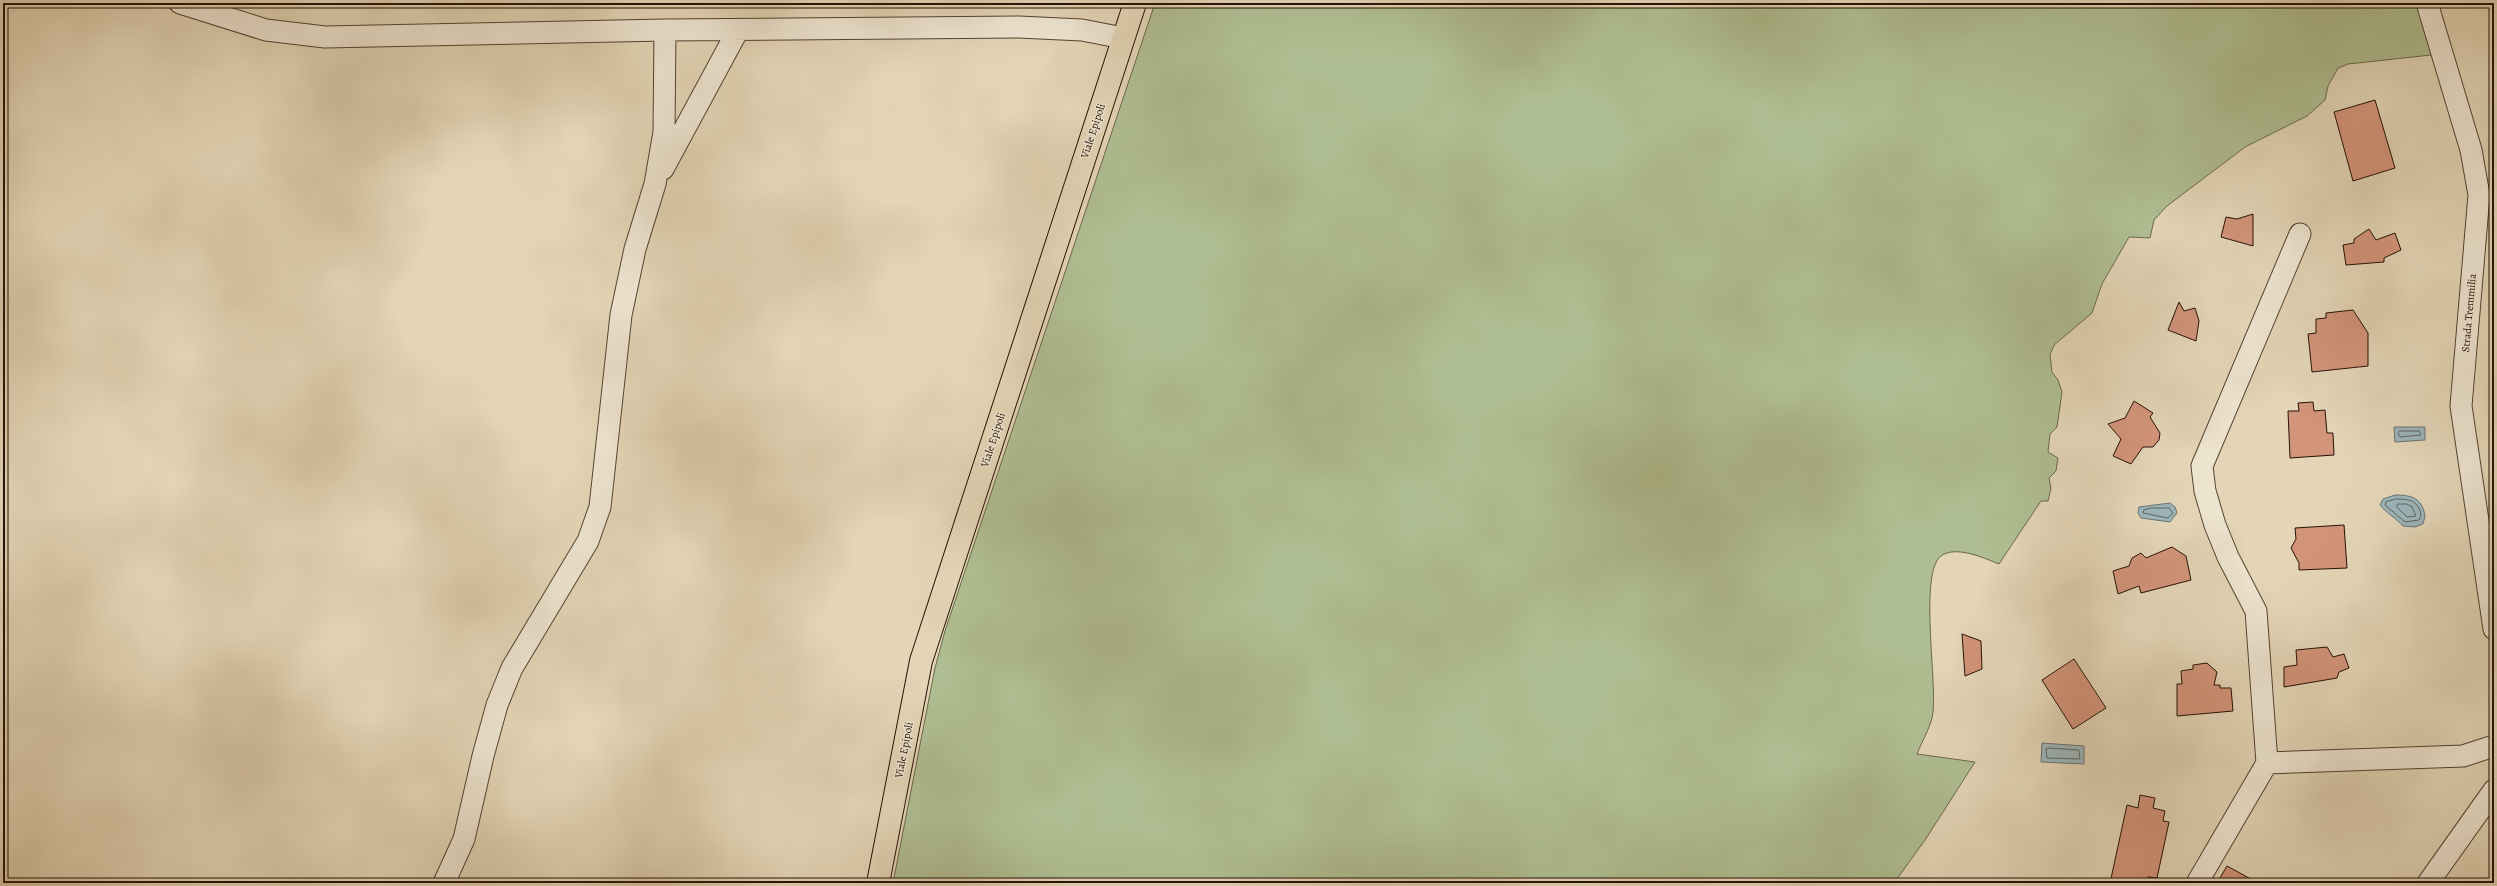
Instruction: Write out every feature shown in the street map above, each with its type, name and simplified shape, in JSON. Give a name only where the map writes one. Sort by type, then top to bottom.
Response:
[{"type":"main road","name":"Viale Epipoli","points":[[878,883],[921,661],[1135,3]]},
{"type":"street","points":[[180,3],[266,30],[325,37],[665,30],[1019,27],[1082,30],[1123,38]]},
{"type":"street","name":"Strada Tremmilia","points":[[2427,3],[2471,150],[2479,195],[2461,406],[2494,628]]},
{"type":"street","points":[[444,883],[464,839],[483,756],[497,705],[512,668],[588,541],[600,507],[621,315],[635,248],[655,184],[664,132],[665,30]]},
{"type":"street","points":[[655,184],[738,30]]},
{"type":"street","points":[[2197,883],[2267,764],[2256,611],[2228,557],[2215,524],[2205,491],[2202,466],[2300,234]]},
{"type":"street","points":[[2267,764],[2463,756],[2494,746]]},
{"type":"street","points":[[2428,883],[2494,790]]},
{"type":"green space","points":[[1155,3],[2418,3],[2437,58],[2431,55],[2348,64],[2338,68],[2328,86],[2325,100],[2307,116],[2245,147],[2167,206],[2154,220],[2150,238],[2129,237],[2102,284],[2092,313],[2054,345],[2050,355],[2052,372],[2058,380],[2062,392],[2057,427],[2050,434],[2048,452],[2058,458],[2056,471],[2049,478],[2051,488],[2048,501],[2041,501],[1999,564],[1970,554],[1954,552],[1941,556],[1935,566],[1931,583],[1930,604],[1934,697],[1933,712],[1929,728],[1917,754],[1975,762],[1925,840],[1894,883],[893,883],[935,668],[945,631]]},
{"type":"water","points":[[2394,427],[2425,427],[2425,440],[2395,442]]},
{"type":"water","points":[[2395,495],[2411,497],[2419,501],[2424,510],[2425,516],[2423,524],[2415,527],[2403,526],[2384,510],[2380,505],[2383,499]]},
{"type":"water","points":[[2170,503],[2175,507],[2177,513],[2170,522],[2141,518],[2138,513],[2139,507]]},
{"type":"water","points":[[2042,743],[2084,746],[2084,764],[2041,762]]},
{"type":"building","points":[[2375,100],[2395,168],[2353,181],[2334,112]]},
{"type":"building","points":[[2253,214],[2253,246],[2221,237],[2226,217],[2237,219]]},
{"type":"building","points":[[2369,229],[2376,240],[2395,233],[2401,250],[2384,258],[2384,262],[2346,265],[2343,245],[2354,243],[2354,239]]},
{"type":"building","points":[[2179,302],[2184,311],[2195,308],[2199,321],[2196,341],[2168,330]]},
{"type":"building","points":[[2353,310],[2368,333],[2368,366],[2312,372],[2308,334],[2316,333],[2316,319],[2326,318],[2326,313]]},
{"type":"building","points":[[2134,401],[2153,413],[2150,417],[2160,433],[2159,440],[2153,447],[2143,447],[2131,464],[2113,456],[2121,439],[2108,424],[2125,418]]},
{"type":"building","points":[[2313,402],[2314,411],[2325,410],[2327,433],[2333,433],[2334,455],[2290,458],[2288,411],[2299,411],[2298,403]]},
{"type":"building","points":[[2344,525],[2347,568],[2299,570],[2299,563],[2291,548],[2296,539],[2295,528]]},
{"type":"building","points":[[2172,547],[2186,556],[2191,580],[2141,593],[2139,586],[2118,594],[2113,571],[2129,566],[2132,558],[2141,553],[2146,558]]},
{"type":"building","points":[[1962,634],[1981,641],[1982,669],[1965,676]]},
{"type":"building","points":[[2327,647],[2333,657],[2344,654],[2349,668],[2339,672],[2337,678],[2284,687],[2284,667],[2297,665],[2296,650]]},
{"type":"building","points":[[2074,659],[2106,708],[2073,729],[2042,680]]},
{"type":"building","points":[[2207,663],[2217,672],[2214,685],[2220,685],[2220,688],[2231,688],[2233,711],[2177,716],[2177,684],[2182,684],[2181,671],[2193,669],[2193,665]]},
{"type":"building","points":[[2140,795],[2155,798],[2153,808],[2165,811],[2163,821],[2169,822],[2157,878],[2148,877],[2147,883],[2134,880],[2134,883],[2110,883],[2127,805],[2138,808]]},
{"type":"building","points":[[2227,866],[2258,883],[2217,883]]}]
